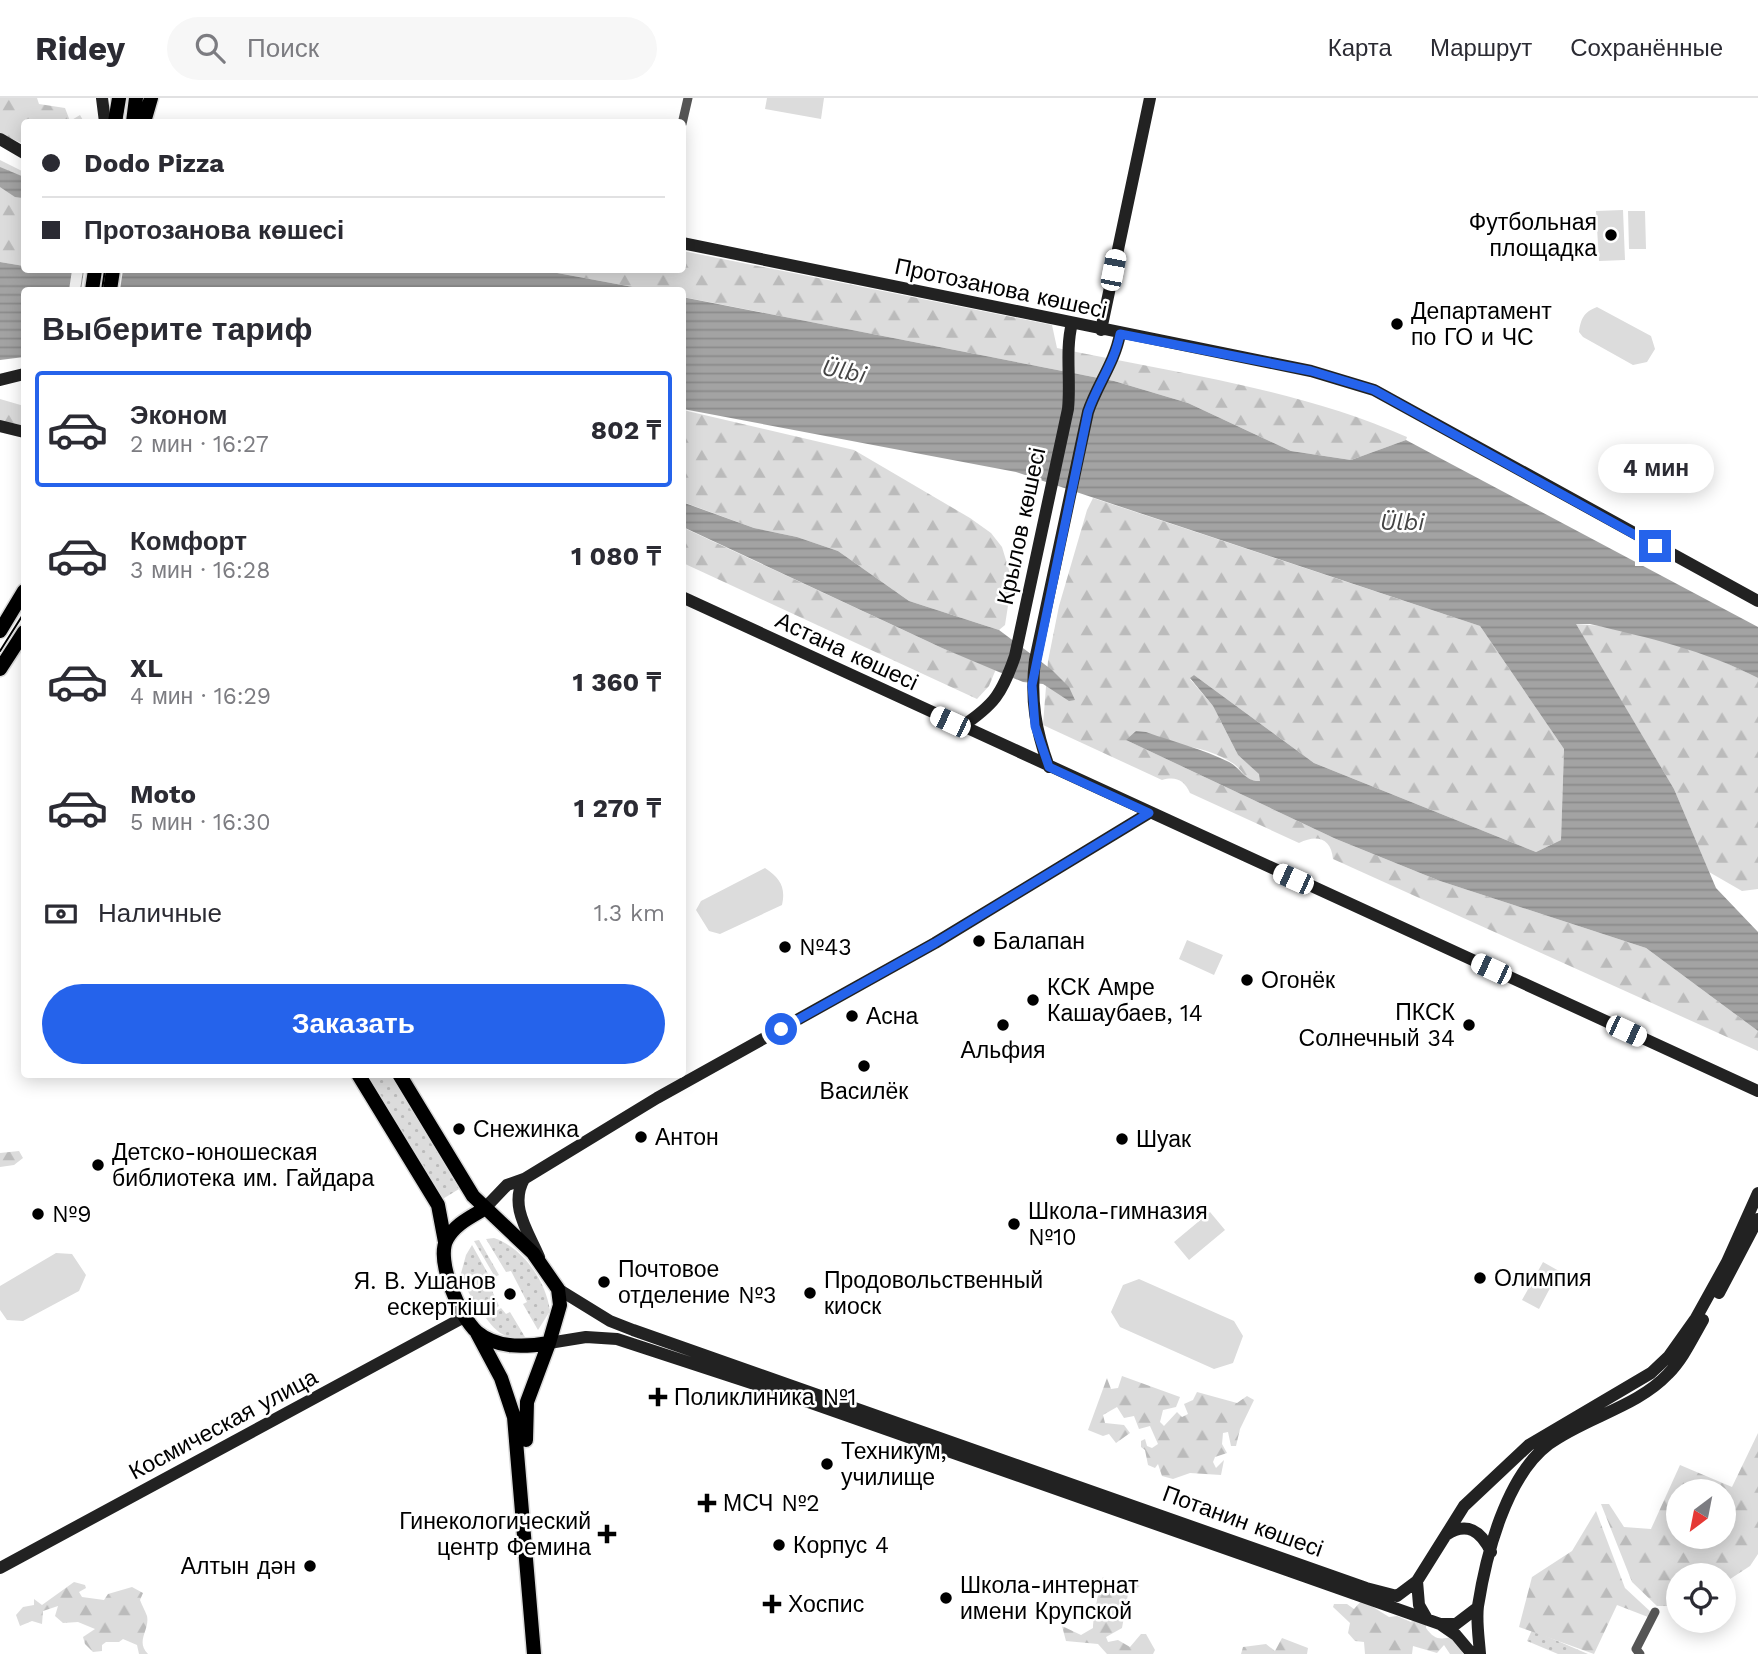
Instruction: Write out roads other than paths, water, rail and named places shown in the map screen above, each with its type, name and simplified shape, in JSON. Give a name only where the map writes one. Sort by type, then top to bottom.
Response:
[{"type":"main road","points":[[116,119],[119,98]]},
{"type":"main road","points":[[133,119],[136,98]]},
{"type":"main road","points":[[145,119],[151,98]]},
{"type":"main road","points":[[1101,330],[1150,98]]},
{"type":"main road","points":[[99,101],[104,119]]},
{"type":"main road","points":[[0,139],[21,151]]},
{"type":"main road","name":"Протозанова көшесі","points":[[686,244],[1311,371],[1374,390],[1758,601]]},
{"type":"main road","name":"Крылов көшесі","points":[[961,727],[989,708],[1008,677],[1015,656],[1068,409],[1071,383],[1068,346],[1072,323]]},
{"type":"main road","name":"Крылов көшесі","points":[[1049,767],[1035,726],[1032,685],[1088,412],[1096,387],[1114,358],[1120,334]]},
{"type":"main road","points":[[0,380],[21,375]]},
{"type":"main road","points":[[0,426],[21,431]]},
{"type":"main road","points":[[0,631],[21,596]]},
{"type":"main road","name":"Астана көшесі","points":[[686,599],[1758,1091]]},
{"type":"main road","points":[[0,669],[21,637]]},
{"type":"main road","points":[[445,1242],[465,1220],[484,1209],[507,1185],[524,1179],[657,1098],[935,943],[1149,813]]},
{"type":"main road","points":[[360,1078],[438,1205],[445,1242],[444,1265],[448,1282],[504,1386],[514,1417],[534,1654]]},
{"type":"main road","points":[[401,1078],[473,1196],[484,1209],[511,1229],[542,1264],[558,1289],[561,1305],[533,1381],[524,1424],[544,1654]]},
{"type":"main road","points":[[524,1179],[517,1191],[517,1203],[542,1264]]},
{"type":"main road","points":[[1472,1654],[1456,1635],[1433,1622],[1419,1605],[1418,1581],[1444,1536],[1464,1506],[1539,1445],[1651,1373],[1669,1356],[1696,1318],[1727,1262],[1758,1193]]},
{"type":"main road","points":[[1480,1654],[1477,1608],[1491,1552],[1513,1487],[1539,1445],[1654,1387],[1669,1374],[1733,1270],[1758,1219]]},
{"type":"main road","name":"Потанин көшесі","points":[[558,1289],[610,1321],[632,1330],[1387,1595],[1397,1596],[1418,1581]]},
{"type":"main road","name":"Космическая улица","points":[[0,1569],[466,1316]]},
{"type":"main road","points":[[477,1332],[512,1346],[549,1343]]},
{"type":"main road","name":"Потанин көшесі","points":[[549,1343],[586,1337],[617,1339],[822,1407],[1433,1622]]},
{"type":"main road","points":[[1444,1536],[1456,1529],[1474,1530],[1481,1535],[1491,1552]]},
{"type":"main road","points":[[1433,1622],[1456,1624],[1477,1608]]},
{"type":"street","points":[[683,119],[688,98]]},
{"type":"street","points":[[1640,1654],[1636,1649],[1655,1612]]},
{"type":"water","points":[[0,167],[21,176],[21,198],[15,197],[0,187]]},
{"type":"water","points":[[0,262],[21,266],[21,273],[557,273],[633,287],[21,287],[21,357],[0,360]]},
{"type":"water","name":"Ülbi","points":[[686,298],[1114,381],[1188,403],[1291,451],[1351,460],[1406,440],[1758,627],[1758,678],[1676,646],[1590,624],[1576,624],[1674,789],[1716,888],[1758,932],[1758,1031],[1646,948],[1440,881],[1336,839],[1126,740],[1136,731],[1146,732],[1219,757],[1247,777],[1260,781],[1259,774],[1238,755],[1213,706],[1190,678],[1194,675],[1314,763],[1536,852],[1561,840],[1564,749],[1480,626],[1016,472],[686,410]]},
{"type":"water","points":[[686,503],[754,528],[797,537],[838,551],[909,601],[999,630],[1052,670],[1069,687],[1075,700],[1069,701],[1043,684],[1023,682],[942,648],[686,528]]},
{"type":"tram line","points":[[121,119],[124,98]]},
{"type":"tram line","points":[[102,287],[105,273]]},
{"type":"tram line","points":[[0,651],[21,618]]},
{"type":"place","name":"Футбольная площадка","points":[[1611,235]]},
{"type":"place","name":"Департамент по ГО и ЧС","points":[[1397,324]]},
{"type":"place","name":"Балапан","points":[[979,941]]},
{"type":"place","name":"№43","points":[[785,947]]},
{"type":"place","name":"Огонёк","points":[[1247,980]]},
{"type":"place","name":"КСК Амре Кашаубаев, 14","points":[[1033,1000]]},
{"type":"place","name":"Асна","points":[[852,1016]]},
{"type":"place","name":"Альфия","points":[[1003,1025]]},
{"type":"place","name":"ПКСК Солнечный 34","points":[[1469,1025]]},
{"type":"place","name":"Василёк","points":[[864,1066]]},
{"type":"place","name":"Снежинка","points":[[459,1129]]},
{"type":"place","name":"Антон","points":[[641,1137]]},
{"type":"place","name":"Шуак","points":[[1122,1139]]},
{"type":"place","name":"Детско-юношеская библиотека им. Гайдара","points":[[98,1165]]},
{"type":"place","name":"№9","points":[[38,1214]]},
{"type":"place","name":"Школа-гимназия №10","points":[[1014,1224]]},
{"type":"place","name":"Олимпия","points":[[1480,1278]]},
{"type":"place","name":"Почтовое отделение №3","points":[[604,1282]]},
{"type":"place","name":"Продовольственный киоск","points":[[810,1293]]},
{"type":"place","name":"Я. В. Ушанов ескерткіші","points":[[510,1294]]},
{"type":"place","name":"Поликлиника №1","points":[[658,1397]]},
{"type":"place","name":"Техникум, училище","points":[[827,1464]]},
{"type":"place","name":"МСЧ №2","points":[[707,1503]]},
{"type":"place","name":"Гинекологический центр Фемина","points":[[607,1534]]},
{"type":"place","name":"Корпус 4","points":[[779,1545]]},
{"type":"place","name":"Алтын дән","points":[[310,1566]]},
{"type":"place","name":"Школа-интернат имени Крупской","points":[[946,1598]]},
{"type":"place","name":"Хоспис","points":[[772,1604]]}]
